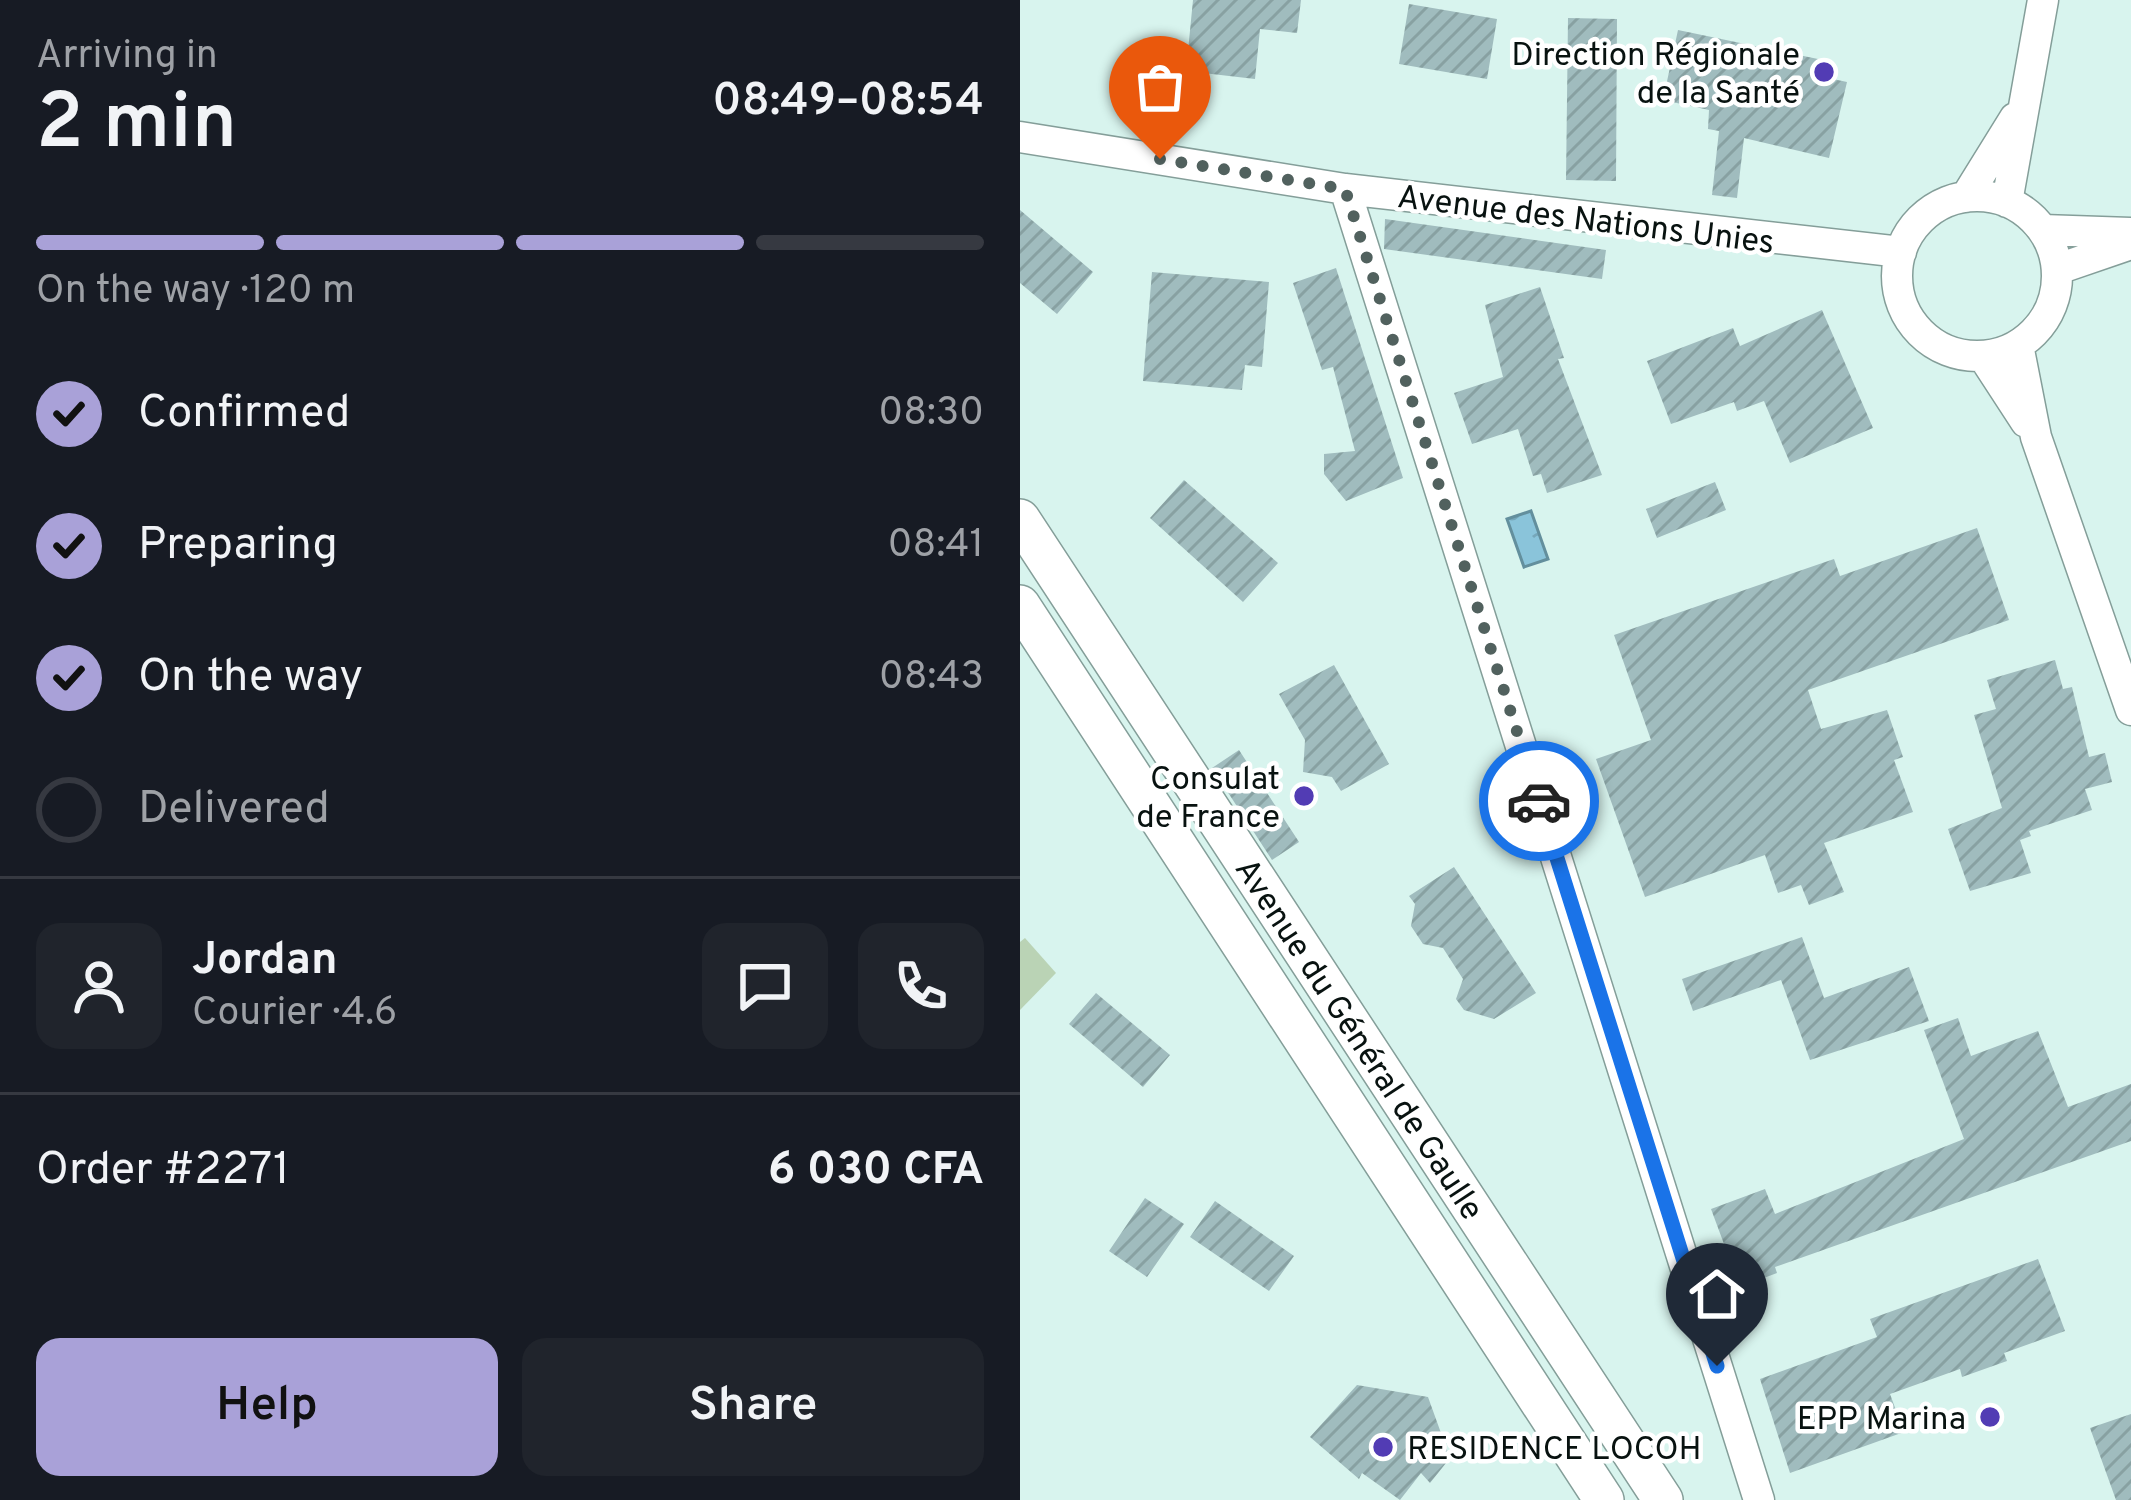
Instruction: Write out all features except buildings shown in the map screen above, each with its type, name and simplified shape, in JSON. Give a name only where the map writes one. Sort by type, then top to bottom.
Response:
[{"type":"street","points":[[2007,202],[2043,0]]},
{"type":"street","points":[[1966,197],[2021,108]]},
{"type":"street","name":"Avenue des Nations Unies","points":[[1020,137],[1345,189],[1796,243],[1899,266]]},
{"type":"street","points":[[1345,189],[1759,1500]]},
{"type":"street","points":[[1966,197],[2007,202],[2043,230],[2057,269],[2049,313],[2018,345],[1983,356],[1961,355],[1924,335],[1910,320],[1899,266],[1925,215],[1966,197]]},
{"type":"street","points":[[2043,230],[2131,232]]},
{"type":"street","points":[[2057,269],[2131,244]]},
{"type":"street","points":[[2018,345],[2036,437],[2131,710]]},
{"type":"street","points":[[1983,356],[2036,437]]},
{"type":"street","name":"Avenue du Général de Gaulle","points":[[1020,519],[1663,1500]]},
{"type":"street","name":"Avenue du Général de Gaulle","points":[[1020,605],[1604,1500]]},
{"type":"street","points":[[1150,800],[1185,772]]},
{"type":"street","points":[[1197,873],[1233,847]]},
{"type":"green space","points":[[1025,938],[1056,973],[1020,1010],[1020,942]]},
{"type":"water","points":[[1531,511],[1548,559],[1524,567],[1507,519]]},
{"type":"way so far","points":[[1160,159],[1345,189],[1539,801]]},
{"type":"place","name":"Direction Régionale de la Santé","points":[[1824,72]]},
{"type":"place","name":"Consulat de France","points":[[1304,796]]},
{"type":"place","name":"EPP Marina","points":[[1990,1417]]},
{"type":"place","name":"RESIDENCE LOCOH","points":[[1383,1447]]},
{"type":"route","points":[[1539,801],[1717,1366]]}]
